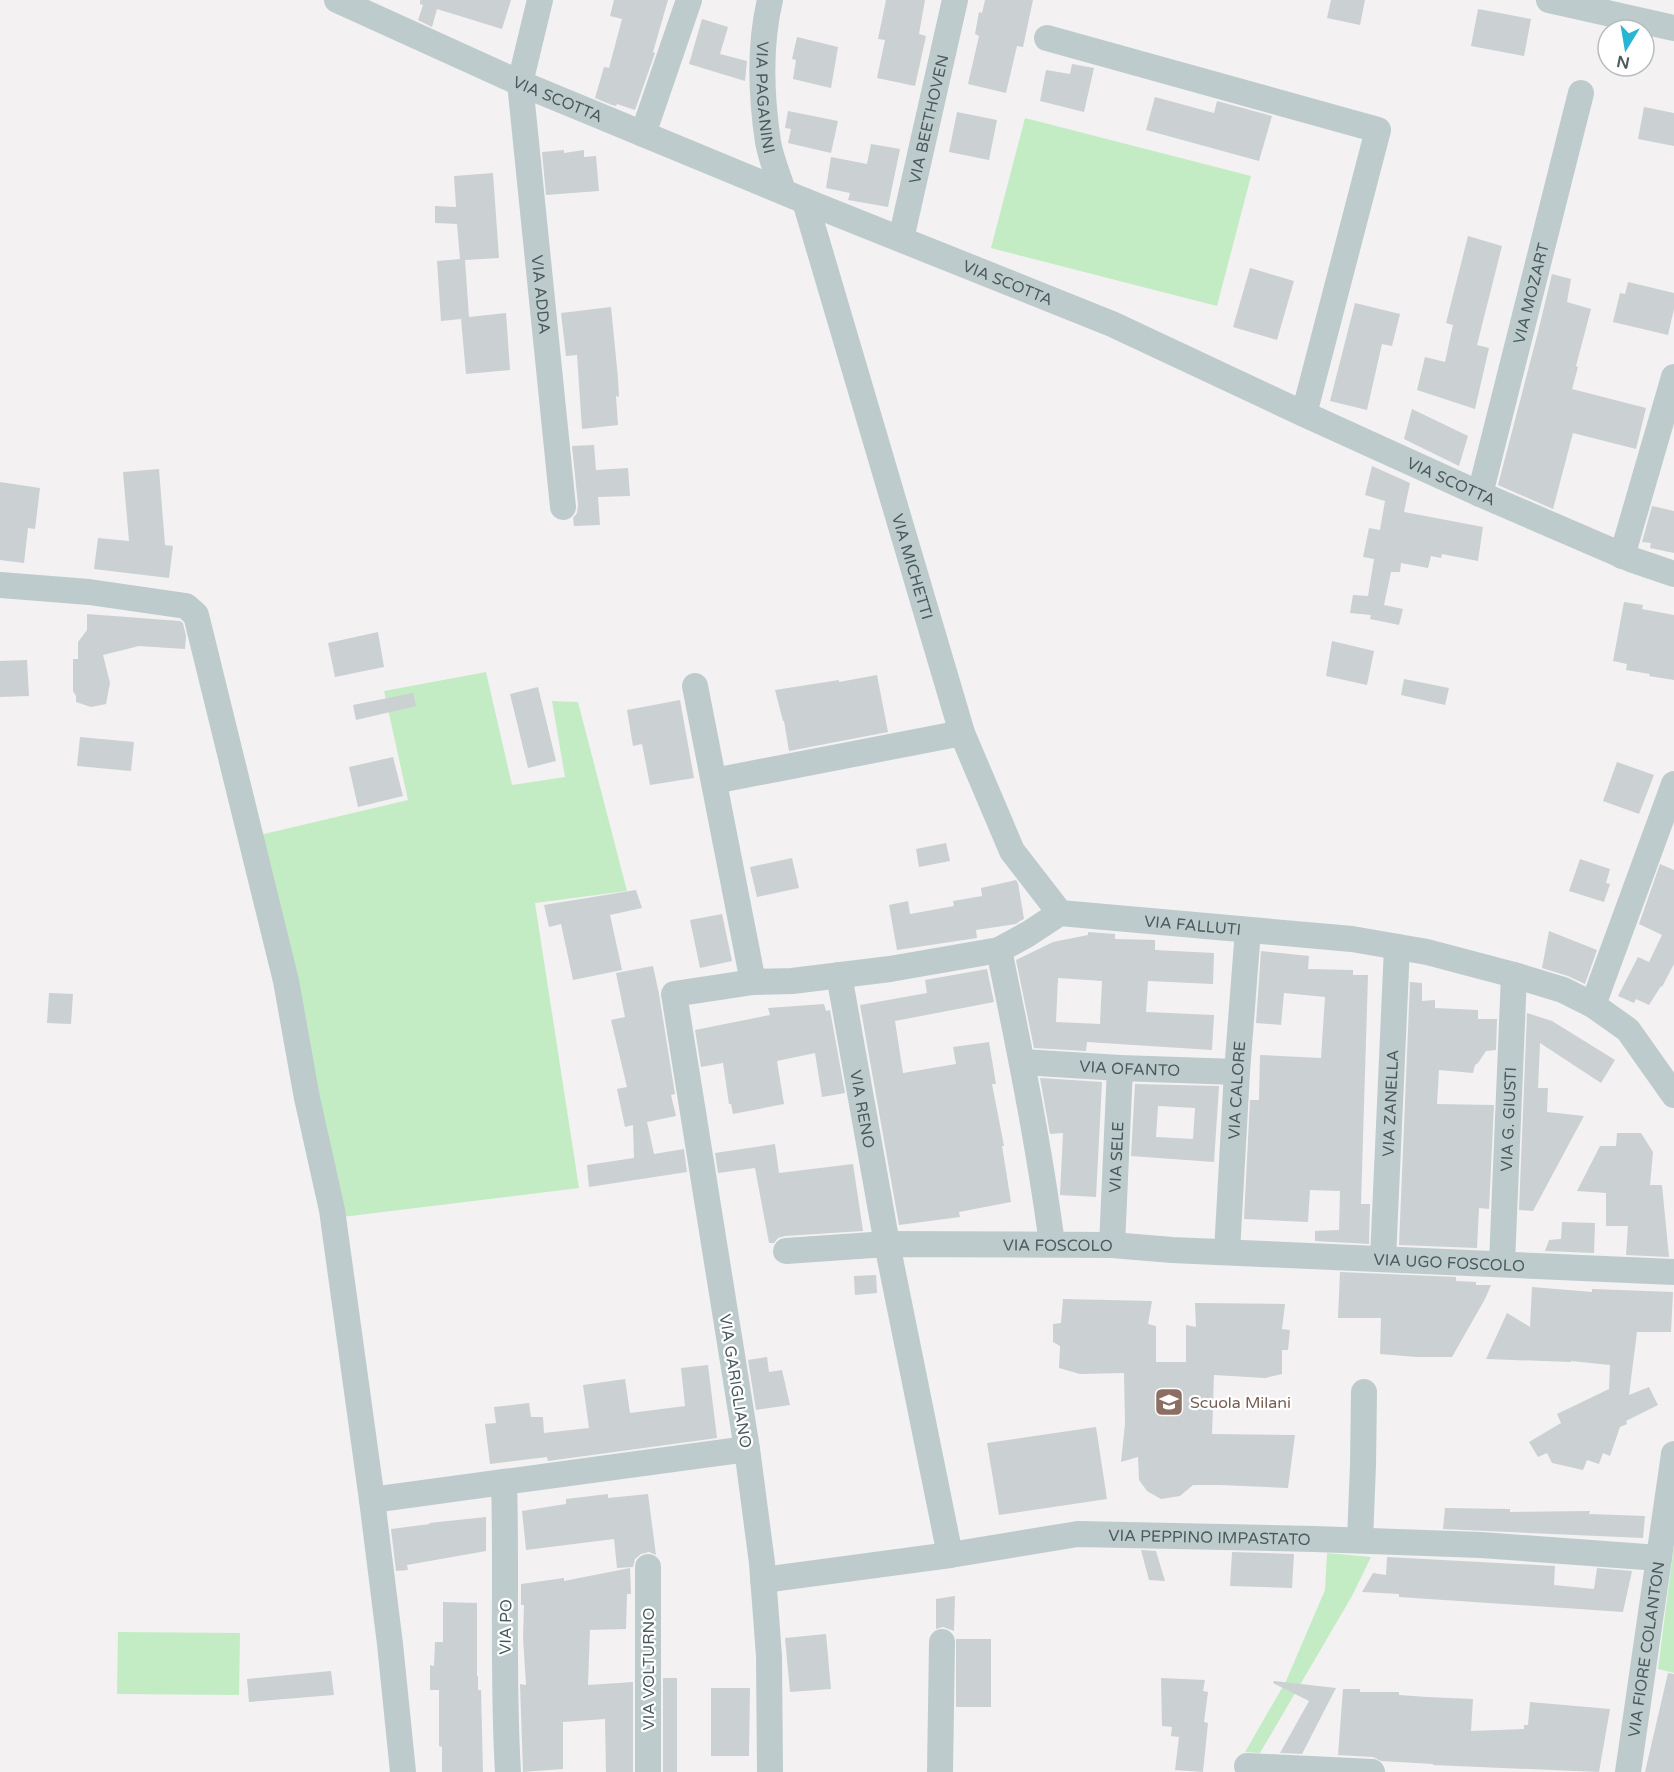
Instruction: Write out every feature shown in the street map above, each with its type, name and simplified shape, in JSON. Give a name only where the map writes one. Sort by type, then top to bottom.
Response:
[{"type":"street","name":"VIA ADDA","points":[[540,0],[520,83],[563,507]]},
{"type":"street","points":[[643,134],[689,0]]},
{"type":"street","name":"VIA PAGANINI","points":[[770,0],[765,19],[762,72],[768,144],[794,196]]},
{"type":"street","name":"VIA BEETHOVEN","points":[[902,239],[955,0]]},
{"type":"street","points":[[1549,0],[1674,28]]},
{"type":"street","name":"VIA SCOTTA","points":[[349,3],[520,83],[1113,324],[1480,494],[1622,556],[1674,574]]},
{"type":"street","points":[[1047,38],[1378,130],[1304,414]]},
{"type":"street","name":"VIA MOZART","points":[[1480,494],[1581,93]]},
{"type":"street","name":"VIA MICHETTI","points":[[794,196],[962,733],[1012,851],[1060,913]]},
{"type":"street","points":[[1622,556],[1674,377]]},
{"type":"street","points":[[0,585],[89,592],[186,606],[196,615],[286,981],[307,1098],[333,1210],[390,1644],[403,1772]]},
{"type":"street","points":[[695,686],[753,982],[792,981],[890,969],[999,950],[1060,913]]},
{"type":"street","points":[[714,781],[962,733]]},
{"type":"street","points":[[1593,1005],[1674,784]]},
{"type":"street","name":"VIA FALLUTI","points":[[1060,913],[1352,939],[1427,952],[1514,975],[1563,990],[1593,1005],[1628,1030],[1674,1095]]},
{"type":"street","name":"VIA CALORE","points":[[1227,1252],[1248,930]]},
{"type":"street","name":"VIA ZANELLA","points":[[1383,1259],[1397,947]]},
{"type":"street","points":[[999,950],[1022,1062],[1052,1244]]},
{"type":"street","name":"VIA RENO","points":[[839,975],[887,1244],[950,1555]]},
{"type":"street","name":"VIA G. GIUSTI","points":[[1502,1263],[1514,975]]},
{"type":"street","name":"VIA GARIGLIANO","points":[[753,982],[674,994],[747,1449],[763,1580],[769,1656],[770,1772]]},
{"type":"street","name":"VIA OFANTO","points":[[1022,1062],[1237,1072]]},
{"type":"street","name":"VIA SELE","points":[[1112,1245],[1120,1068]]},
{"type":"street","name":"VIA FOSCOLO","points":[[786,1251],[887,1244],[1052,1244],[1227,1252]]},
{"type":"street","name":"VIA UGO FOSCOLO","points":[[1227,1252],[1674,1272]]},
{"type":"street","points":[[1360,1540],[1364,1392]]},
{"type":"street","points":[[372,1500],[747,1449]]},
{"type":"street","name":"VIA FIORE COLANTON","points":[[1628,1772],[1674,1454]]},
{"type":"street","name":"VIA PO","points":[[504,1482],[506,1564],[504,1708],[508,1772]]},
{"type":"street","name":"VIA PEPPINO IMPASTATO","points":[[763,1580],[950,1555],[1078,1534],[1360,1540],[1481,1545],[1659,1558]]},
{"type":"street","name":"VIA VOLTURNO","points":[[648,1567],[648,1772]]},
{"type":"street","points":[[940,1772],[942,1642]]},
{"type":"street","points":[[1246,1766],[1372,1772]]},
{"type":"green space","points":[[1025,118],[1251,176],[1217,306],[991,248]]},
{"type":"green space","points":[[486,672],[512,785],[565,777],[552,701],[578,702],[627,891],[535,903],[579,1188],[342,1217],[260,835],[408,800],[384,691]]},
{"type":"green space","points":[[1674,1545],[1674,1673],[1658,1669]]},
{"type":"green space","points":[[1327,1553],[1371,1557],[1352,1596],[1260,1753],[1245,1752],[1286,1681],[1325,1590]]},
{"type":"green space","points":[[118,1632],[240,1633],[239,1695],[117,1694]]},
{"type":"building","points":[[420,0],[511,0],[502,29],[437,9],[432,27],[418,20],[423,5],[420,4]]},
{"type":"building","points":[[614,0],[668,0],[653,52],[655,53],[635,110],[617,104],[612,105],[595,98],[604,67],[609,68],[622,19],[610,16]]},
{"type":"building","points":[[886,0],[925,0],[919,34],[926,36],[915,86],[877,78],[885,40],[878,39]]},
{"type":"building","points":[[985,0],[1033,0],[1023,47],[1017,46],[1006,93],[968,84],[979,36],[975,34],[979,12],[982,13]]},
{"type":"building","points":[[1331,0],[1365,0],[1360,25],[1327,18]]},
{"type":"building","points":[[1478,9],[1531,19],[1524,56],[1471,46]]},
{"type":"building","points":[[702,19],[728,27],[720,54],[747,61],[745,81],[689,64]]},
{"type":"building","points":[[797,37],[838,47],[831,88],[793,79],[796,60],[792,59]]},
{"type":"building","points":[[1072,64],[1094,68],[1084,112],[1040,101],[1046,70],[1070,74]]},
{"type":"building","points":[[1155,97],[1214,113],[1217,101],[1272,116],[1259,161],[1146,130]]},
{"type":"building","points":[[1644,107],[1674,113],[1674,146],[1638,139]]},
{"type":"building","points":[[788,111],[838,121],[831,153],[788,143],[791,129],[785,128]]},
{"type":"building","points":[[957,112],[997,120],[989,160],[949,152]]},
{"type":"building","points":[[871,144],[900,149],[888,207],[848,200],[850,193],[826,188],[831,157],[867,164]]},
{"type":"building","points":[[564,150],[564,153],[584,150],[584,157],[596,156],[599,191],[546,195],[542,152]]},
{"type":"building","points":[[493,173],[499,258],[465,260],[469,317],[506,313],[510,370],[466,374],[461,319],[441,321],[437,261],[460,259],[457,224],[435,223],[435,206],[456,207],[454,176]]},
{"type":"building","points":[[1468,236],[1502,246],[1477,345],[1489,348],[1475,409],[1417,390],[1425,357],[1445,362],[1453,325],[1446,323]]},
{"type":"building","points":[[1250,268],[1294,281],[1277,340],[1233,327]]},
{"type":"building","points":[[1552,274],[1571,279],[1567,302],[1591,309],[1572,389],[1646,408],[1636,449],[1573,433],[1553,509],[1498,485]]},
{"type":"building","points":[[1628,282],[1674,293],[1674,309],[1668,335],[1613,322],[1620,293],[1625,294]]},
{"type":"building","points":[[1355,303],[1400,314],[1392,346],[1382,344],[1367,410],[1330,401]]},
{"type":"building","points":[[611,307],[618,378],[619,397],[616,396],[618,425],[582,429],[577,355],[566,356],[561,313]]},
{"type":"building","points":[[1412,409],[1468,436],[1459,466],[1404,439]]},
{"type":"building","points":[[594,445],[596,470],[628,468],[630,496],[598,497],[600,525],[574,526],[573,518],[577,513],[578,505],[572,446]]},
{"type":"building","points":[[1372,466],[1410,483],[1404,512],[1483,527],[1478,561],[1442,554],[1441,558],[1431,556],[1428,568],[1401,563],[1400,572],[1391,572],[1384,605],[1403,609],[1399,625],[1370,619],[1371,615],[1350,613],[1353,595],[1368,596],[1374,559],[1363,557],[1369,528],[1380,530],[1385,501],[1365,495]]},
{"type":"building","points":[[159,469],[165,545],[173,546],[169,578],[94,569],[98,538],[129,541],[123,472]]},
{"type":"building","points":[[0,482],[40,488],[35,529],[28,528],[24,563],[0,560]]},
{"type":"building","points":[[1652,506],[1674,511],[1674,553],[1650,548],[1651,543],[1642,542]]},
{"type":"building","points":[[1624,602],[1643,605],[1642,609],[1674,615],[1674,680],[1626,670],[1627,664],[1613,661]]},
{"type":"building","points":[[87,614],[180,621],[183,623],[186,636],[185,649],[139,646],[103,655],[110,683],[106,704],[91,707],[76,702],[73,691],[73,659],[78,659],[78,642],[87,630]]},
{"type":"building","points":[[378,632],[384,667],[335,677],[328,643]]},
{"type":"building","points":[[1332,641],[1374,651],[1367,685],[1326,676]]},
{"type":"building","points":[[27,660],[29,696],[0,697],[0,661]]},
{"type":"building","points":[[877,675],[888,732],[789,751],[784,721],[775,690]]},
{"type":"building","points":[[1404,679],[1449,688],[1445,705],[1401,695]]},
{"type":"building","points":[[538,687],[556,761],[528,768],[510,694]]},
{"type":"building","points":[[413,693],[416,706],[356,720],[353,705]]},
{"type":"building","points":[[680,700],[694,778],[650,785],[642,744],[633,746],[627,710]]},
{"type":"building","points":[[80,737],[134,742],[131,771],[77,766]]},
{"type":"building","points":[[393,757],[403,796],[358,807],[349,767]]},
{"type":"building","points":[[1617,762],[1654,775],[1639,814],[1603,801]]},
{"type":"building","points":[[946,843],[950,861],[919,867],[916,849]]},
{"type":"building","points":[[792,858],[799,888],[757,897],[750,867]]},
{"type":"building","points":[[1580,859],[1610,869],[1606,883],[1610,884],[1604,902],[1569,891]]},
{"type":"building","points":[[1660,864],[1674,870],[1674,964],[1649,1005],[1636,999],[1634,1003],[1618,996],[1638,957],[1649,962],[1662,935],[1639,924]]},
{"type":"building","points":[[1016,880],[1024,919],[1016,924],[976,930],[977,938],[897,950],[889,905],[908,901],[910,914],[954,906],[953,901],[982,896],[981,888]]},
{"type":"building","points":[[636,890],[642,908],[610,915],[622,970],[573,980],[561,924],[549,927],[544,905]]},
{"type":"building","points":[[722,914],[732,961],[700,968],[690,920]]},
{"type":"building","points":[[1549,931],[1597,950],[1585,984],[1542,968]]},
{"type":"building","points":[[1088,932],[1115,934],[1115,939],[1155,940],[1155,950],[1214,953],[1213,984],[1148,981],[1146,1012],[1214,1015],[1212,1050],[1087,1042],[1086,1051],[1034,1048],[1016,960],[1053,942],[1088,935]],"holes":[[[1058,978],[1102,981],[1100,1024],[1056,1022]]]},
{"type":"building","points":[[1261,951],[1309,956],[1308,969],[1353,970],[1353,975],[1368,975],[1361,1204],[1370,1204],[1369,1244],[1315,1241],[1315,1231],[1339,1230],[1340,1191],[1310,1190],[1308,1222],[1244,1219],[1250,1100],[1259,1100],[1260,1055],[1321,1058],[1325,997],[1284,993],[1281,1025],[1256,1023]]},
{"type":"building","points":[[653,966],[675,1094],[671,1095],[676,1116],[647,1122],[654,1154],[684,1149],[687,1172],[589,1187],[587,1165],[634,1158],[633,1125],[625,1127],[617,1089],[627,1087],[611,1020],[625,1017],[616,973]]},
{"type":"building","points":[[987,969],[994,1002],[895,1021],[903,1073],[956,1064],[953,1047],[989,1042],[996,1084],[992,1084],[1004,1146],[1002,1146],[1011,1202],[959,1212],[960,1217],[899,1225],[860,1005],[927,993],[925,980]]},
{"type":"building","points":[[1410,982],[1422,983],[1422,1001],[1435,1000],[1435,1008],[1478,1010],[1478,1019],[1497,1019],[1496,1050],[1486,1051],[1475,1065],[1473,1073],[1439,1070],[1437,1104],[1494,1105],[1489,1209],[1479,1208],[1477,1248],[1399,1245]]},
{"type":"building","points":[[49,993],[73,994],[71,1024],[47,1023]]},
{"type":"building","points":[[824,1004],[826,1011],[830,1010],[845,1093],[822,1097],[815,1053],[777,1061],[784,1104],[733,1114],[731,1104],[729,1104],[723,1063],[701,1067],[695,1030],[770,1015],[768,1008]]},
{"type":"building","points":[[1527,1013],[1552,1021],[1615,1060],[1601,1083],[1540,1043],[1538,1088],[1548,1088],[1547,1112],[1584,1116],[1533,1211],[1519,1210]]},
{"type":"building","points":[[1040,1078],[1102,1082],[1096,1197],[1060,1195],[1063,1133],[1050,1134]]},
{"type":"building","points":[[1135,1084],[1219,1086],[1214,1162],[1131,1156]],"holes":[[[1158,1106],[1195,1108],[1193,1139],[1156,1137]]]},
{"type":"building","points":[[1617,1133],[1641,1133],[1653,1152],[1650,1185],[1662,1185],[1669,1257],[1626,1255],[1628,1226],[1606,1226],[1606,1193],[1577,1191],[1600,1146],[1616,1146]]},
{"type":"building","points":[[775,1144],[779,1173],[853,1164],[863,1231],[785,1236],[778,1238],[774,1243],[769,1243],[755,1168],[718,1173],[715,1153]]},
{"type":"building","points":[[1562,1222],[1595,1223],[1594,1253],[1545,1251],[1549,1240],[1561,1239]]},
{"type":"building","points":[[1340,1272],[1456,1277],[1456,1281],[1491,1285],[1452,1357],[1380,1354],[1381,1318],[1338,1318]]},
{"type":"building","points":[[876,1275],[877,1293],[855,1295],[854,1276]]},
{"type":"building","points":[[1532,1287],[1592,1292],[1592,1289],[1673,1292],[1671,1332],[1637,1332],[1629,1395],[1649,1387],[1658,1405],[1626,1421],[1627,1424],[1620,1427],[1610,1456],[1603,1453],[1599,1464],[1587,1460],[1583,1470],[1552,1463],[1547,1453],[1538,1457],[1529,1442],[1561,1423],[1557,1414],[1609,1389],[1610,1365],[1571,1361],[1486,1359],[1507,1313],[1530,1327]]},
{"type":"building","name":"Scuola Milani","points":[[1063,1299],[1152,1301],[1148,1324],[1156,1326],[1156,1362],[1186,1362],[1186,1325],[1196,1327],[1195,1303],[1285,1304],[1282,1329],[1290,1330],[1288,1350],[1282,1350],[1282,1374],[1265,1378],[1214,1375],[1212,1434],[1295,1435],[1288,1488],[1193,1485],[1180,1496],[1161,1499],[1147,1491],[1139,1480],[1138,1457],[1121,1462],[1125,1424],[1124,1373],[1080,1374],[1059,1368],[1060,1346],[1053,1342],[1053,1324],[1061,1323]]},
{"type":"building","points":[[767,1357],[769,1372],[782,1370],[790,1405],[756,1410],[748,1360]]},
{"type":"building","points":[[708,1365],[717,1438],[548,1461],[547,1457],[490,1464],[485,1424],[496,1423],[494,1407],[529,1403],[531,1417],[543,1417],[544,1433],[589,1428],[583,1385],[625,1379],[630,1413],[685,1406],[681,1368]]},
{"type":"building","points":[[1096,1427],[1107,1499],[999,1515],[987,1443]]},
{"type":"building","points":[[608,1494],[608,1498],[648,1494],[656,1555],[649,1552],[641,1554],[635,1559],[633,1567],[617,1568],[614,1539],[526,1550],[522,1511],[566,1504],[566,1499]]},
{"type":"building","points":[[1445,1508],[1510,1509],[1510,1512],[1590,1511],[1589,1514],[1645,1516],[1643,1538],[1443,1529]]},
{"type":"building","points":[[486,1517],[486,1551],[407,1565],[408,1570],[396,1571],[391,1529]]},
{"type":"building","points":[[1141,1550],[1156,1551],[1165,1581],[1149,1580]]},
{"type":"building","points":[[1232,1552],[1294,1554],[1292,1588],[1230,1586]]},
{"type":"building","points":[[1387,1557],[1555,1566],[1554,1585],[1594,1589],[1597,1568],[1632,1571],[1623,1612],[1399,1597],[1399,1594],[1362,1592],[1373,1573],[1386,1575]]},
{"type":"building","points":[[630,1568],[631,1594],[627,1594],[626,1629],[590,1630],[588,1685],[633,1682],[633,1772],[606,1772],[605,1719],[563,1722],[563,1769],[523,1772],[520,1684],[526,1685],[524,1605],[521,1605],[521,1584],[564,1578],[564,1581]]},
{"type":"building","points":[[955,1596],[954,1631],[943,1627],[936,1629],[936,1599]]},
{"type":"building","points":[[443,1602],[477,1603],[477,1676],[478,1690],[481,1690],[483,1772],[442,1772],[442,1747],[439,1746],[439,1690],[430,1690],[430,1665],[434,1666],[435,1642],[443,1642]]},
{"type":"building","points":[[826,1634],[831,1689],[790,1692],[785,1638]]},
{"type":"building","points":[[956,1639],[991,1639],[991,1707],[956,1707]]},
{"type":"building","points":[[331,1671],[334,1695],[249,1702],[247,1679]]},
{"type":"building","points":[[1668,1673],[1674,1674],[1674,1772],[1645,1772]]},
{"type":"building","points":[[663,1678],[677,1678],[677,1772],[663,1772]]},
{"type":"building","points":[[1161,1678],[1205,1680],[1203,1691],[1208,1692],[1204,1722],[1208,1723],[1203,1772],[1175,1770],[1179,1737],[1171,1736],[1172,1727],[1162,1726]]},
{"type":"building","points":[[1274,1681],[1336,1688],[1302,1754],[1280,1753],[1309,1701],[1273,1683]]},
{"type":"building","points":[[711,1688],[750,1688],[749,1756],[711,1756]]},
{"type":"building","points":[[1343,1689],[1473,1699],[1471,1731],[1524,1729],[1524,1725],[1528,1725],[1530,1702],[1610,1709],[1599,1772],[1433,1765],[1338,1755]]},
{"type":"place","name":"Scuola Milani","points":[[1169,1402]]}]
